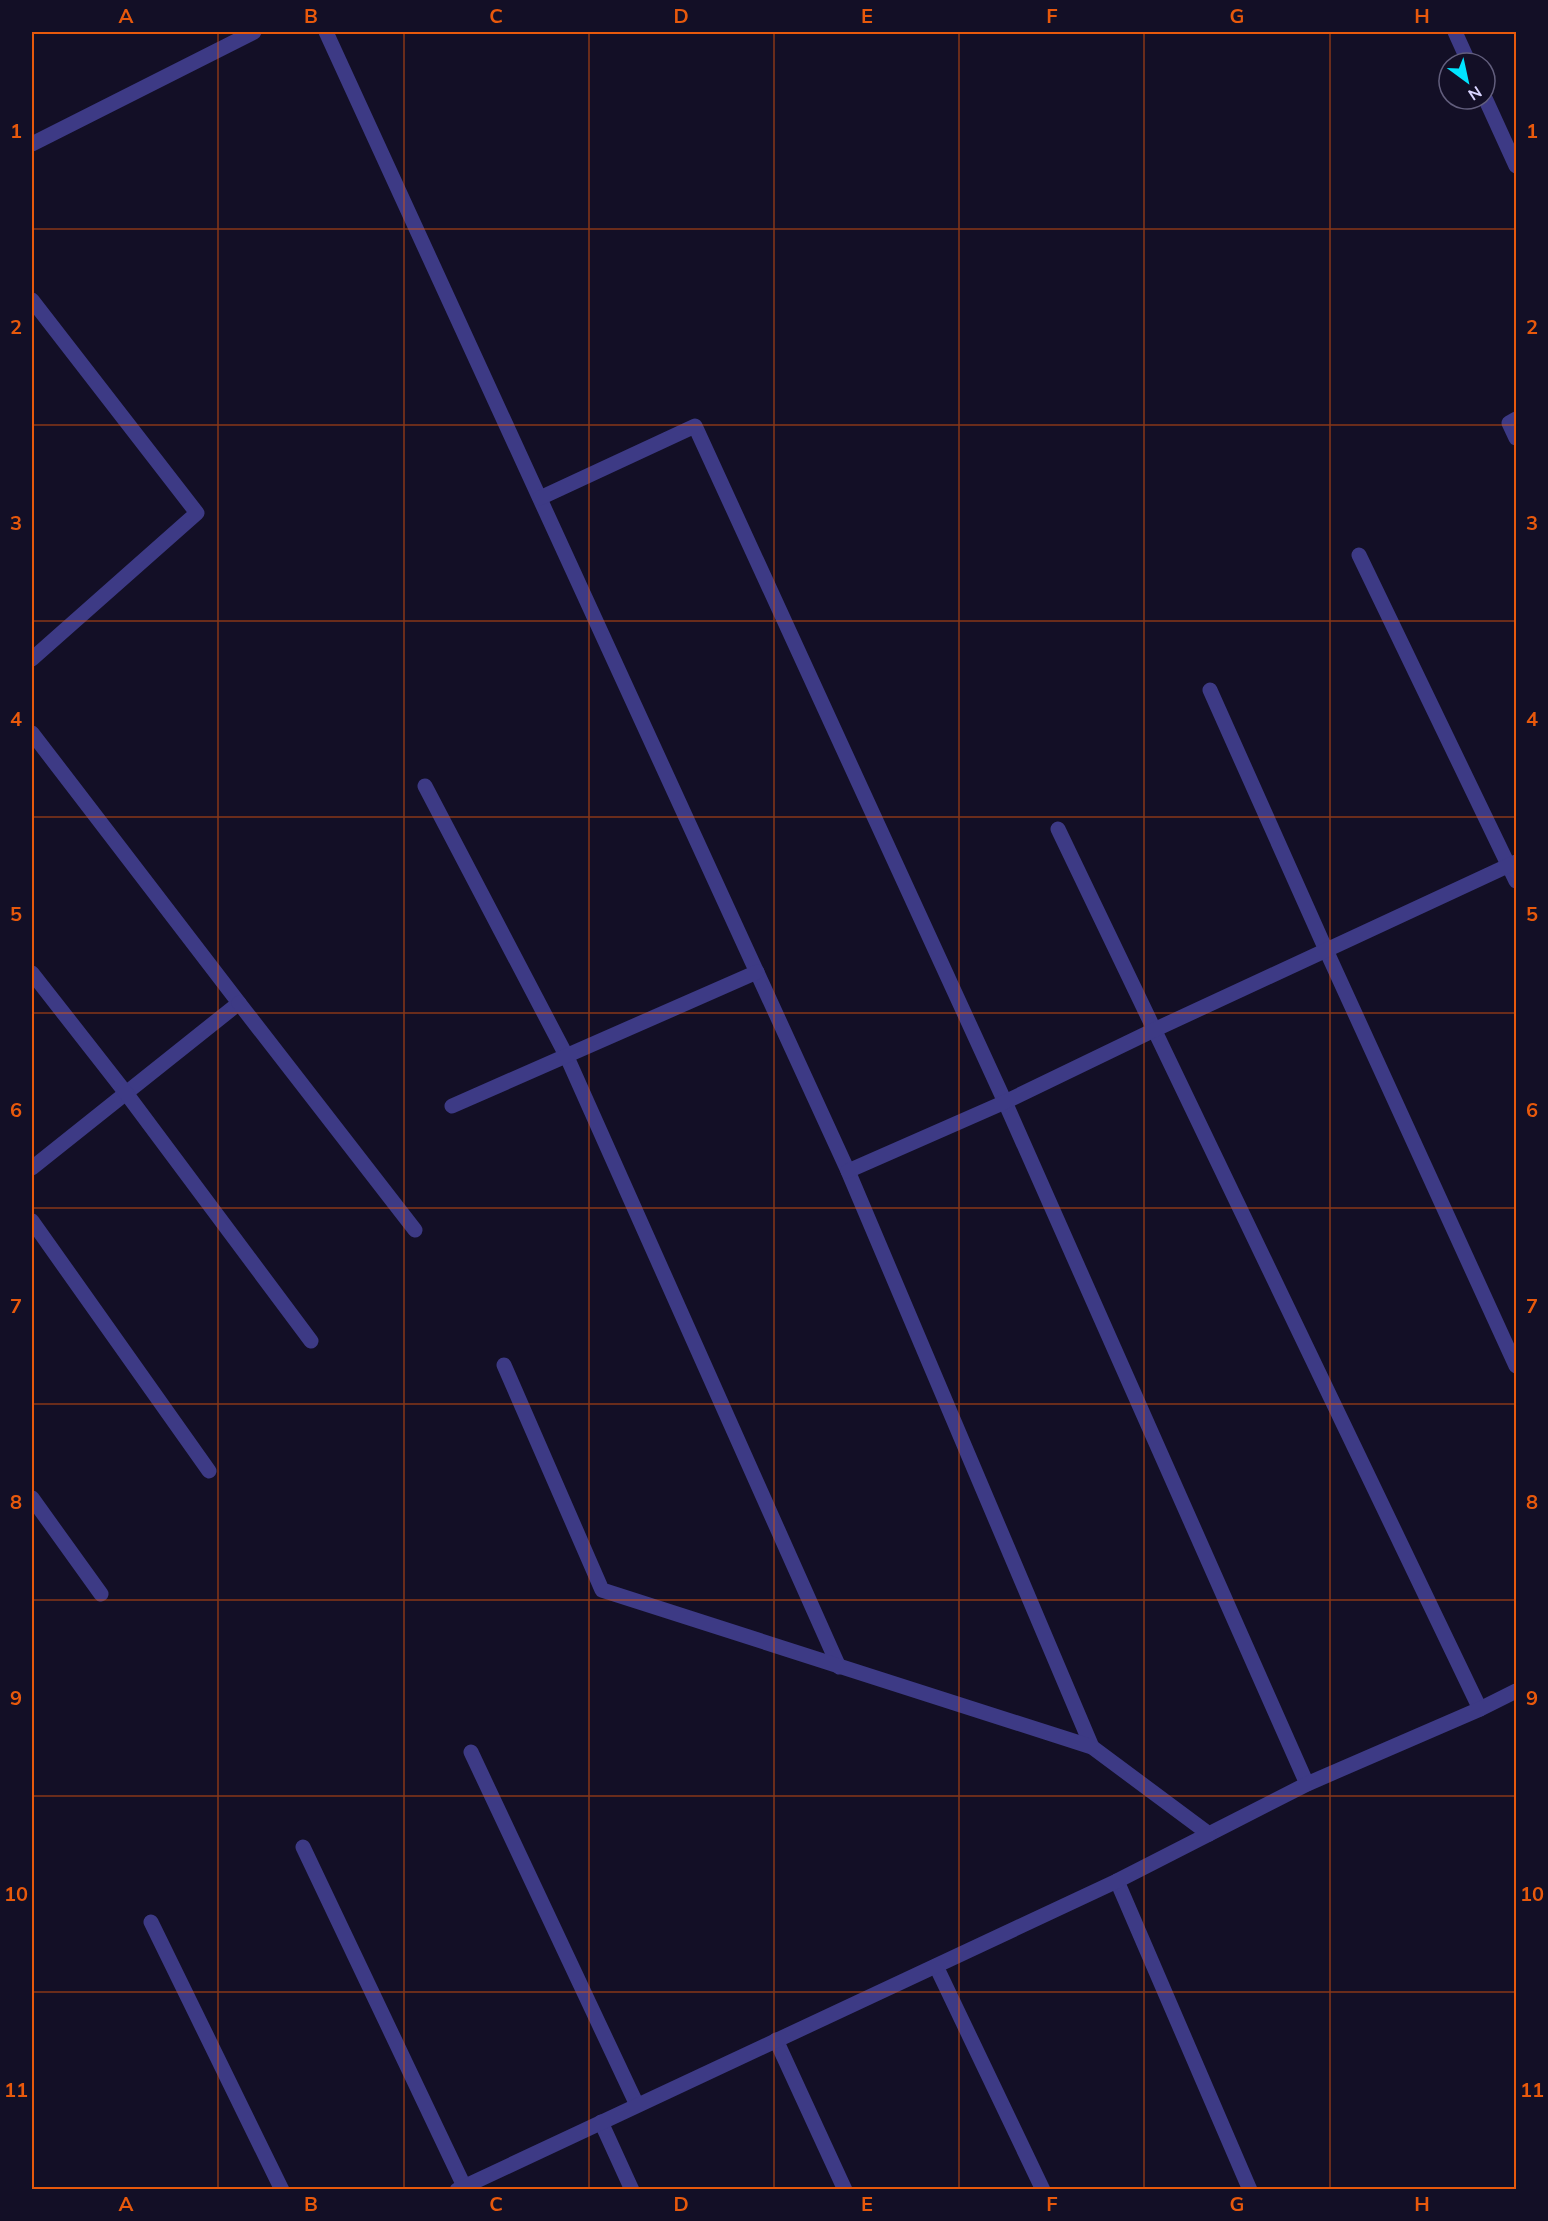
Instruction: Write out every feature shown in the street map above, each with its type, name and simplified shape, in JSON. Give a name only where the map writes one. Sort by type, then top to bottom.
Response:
[{"type":"street","points":[[32,144],[254,32]]},
{"type":"street","points":[[326,32],[848,1171],[1092,1747]]},
{"type":"street","points":[[1455,32],[1464,51]]},
{"type":"street","points":[[1491,111],[1516,166]]},
{"type":"street","points":[[32,300],[197,513],[32,659]]},
{"type":"street","points":[[1516,419],[1509,423],[1516,438]]},
{"type":"street","points":[[540,498],[695,426],[1005,1102],[1307,1784]]},
{"type":"street","points":[[1359,555],[1513,864],[1516,881]]},
{"type":"street","points":[[1210,690],[1516,1366]]},
{"type":"street","points":[[32,733],[415,1230]]},
{"type":"street","points":[[425,786],[567,1057],[839,1667]]},
{"type":"street","points":[[1058,829],[1480,1709]]},
{"type":"street","points":[[848,1171],[1005,1102],[1154,1030],[1513,864]]},
{"type":"street","points":[[452,1106],[757,972]]},
{"type":"street","points":[[32,973],[126,1093],[311,1341]]},
{"type":"street","points":[[32,1168],[239,1004]]},
{"type":"street","points":[[32,1221],[209,1471]]},
{"type":"street","points":[[504,1365],[602,1590],[1092,1747],[1209,1834]]},
{"type":"street","points":[[32,1498],[101,1594]]},
{"type":"street","points":[[303,1847],[460,2188],[1117,1881],[1307,1784],[1480,1709],[1516,1691]]},
{"type":"street","points":[[471,1752],[637,2105]]},
{"type":"street","points":[[1117,1881],[1250,2190]]},
{"type":"street","points":[[152,1922],[282,2190]]},
{"type":"street","points":[[936,1966],[1043,2190]]},
{"type":"street","points":[[776,2040],[845,2190]]},
{"type":"street","points":[[601,2122],[632,2190]]}]
